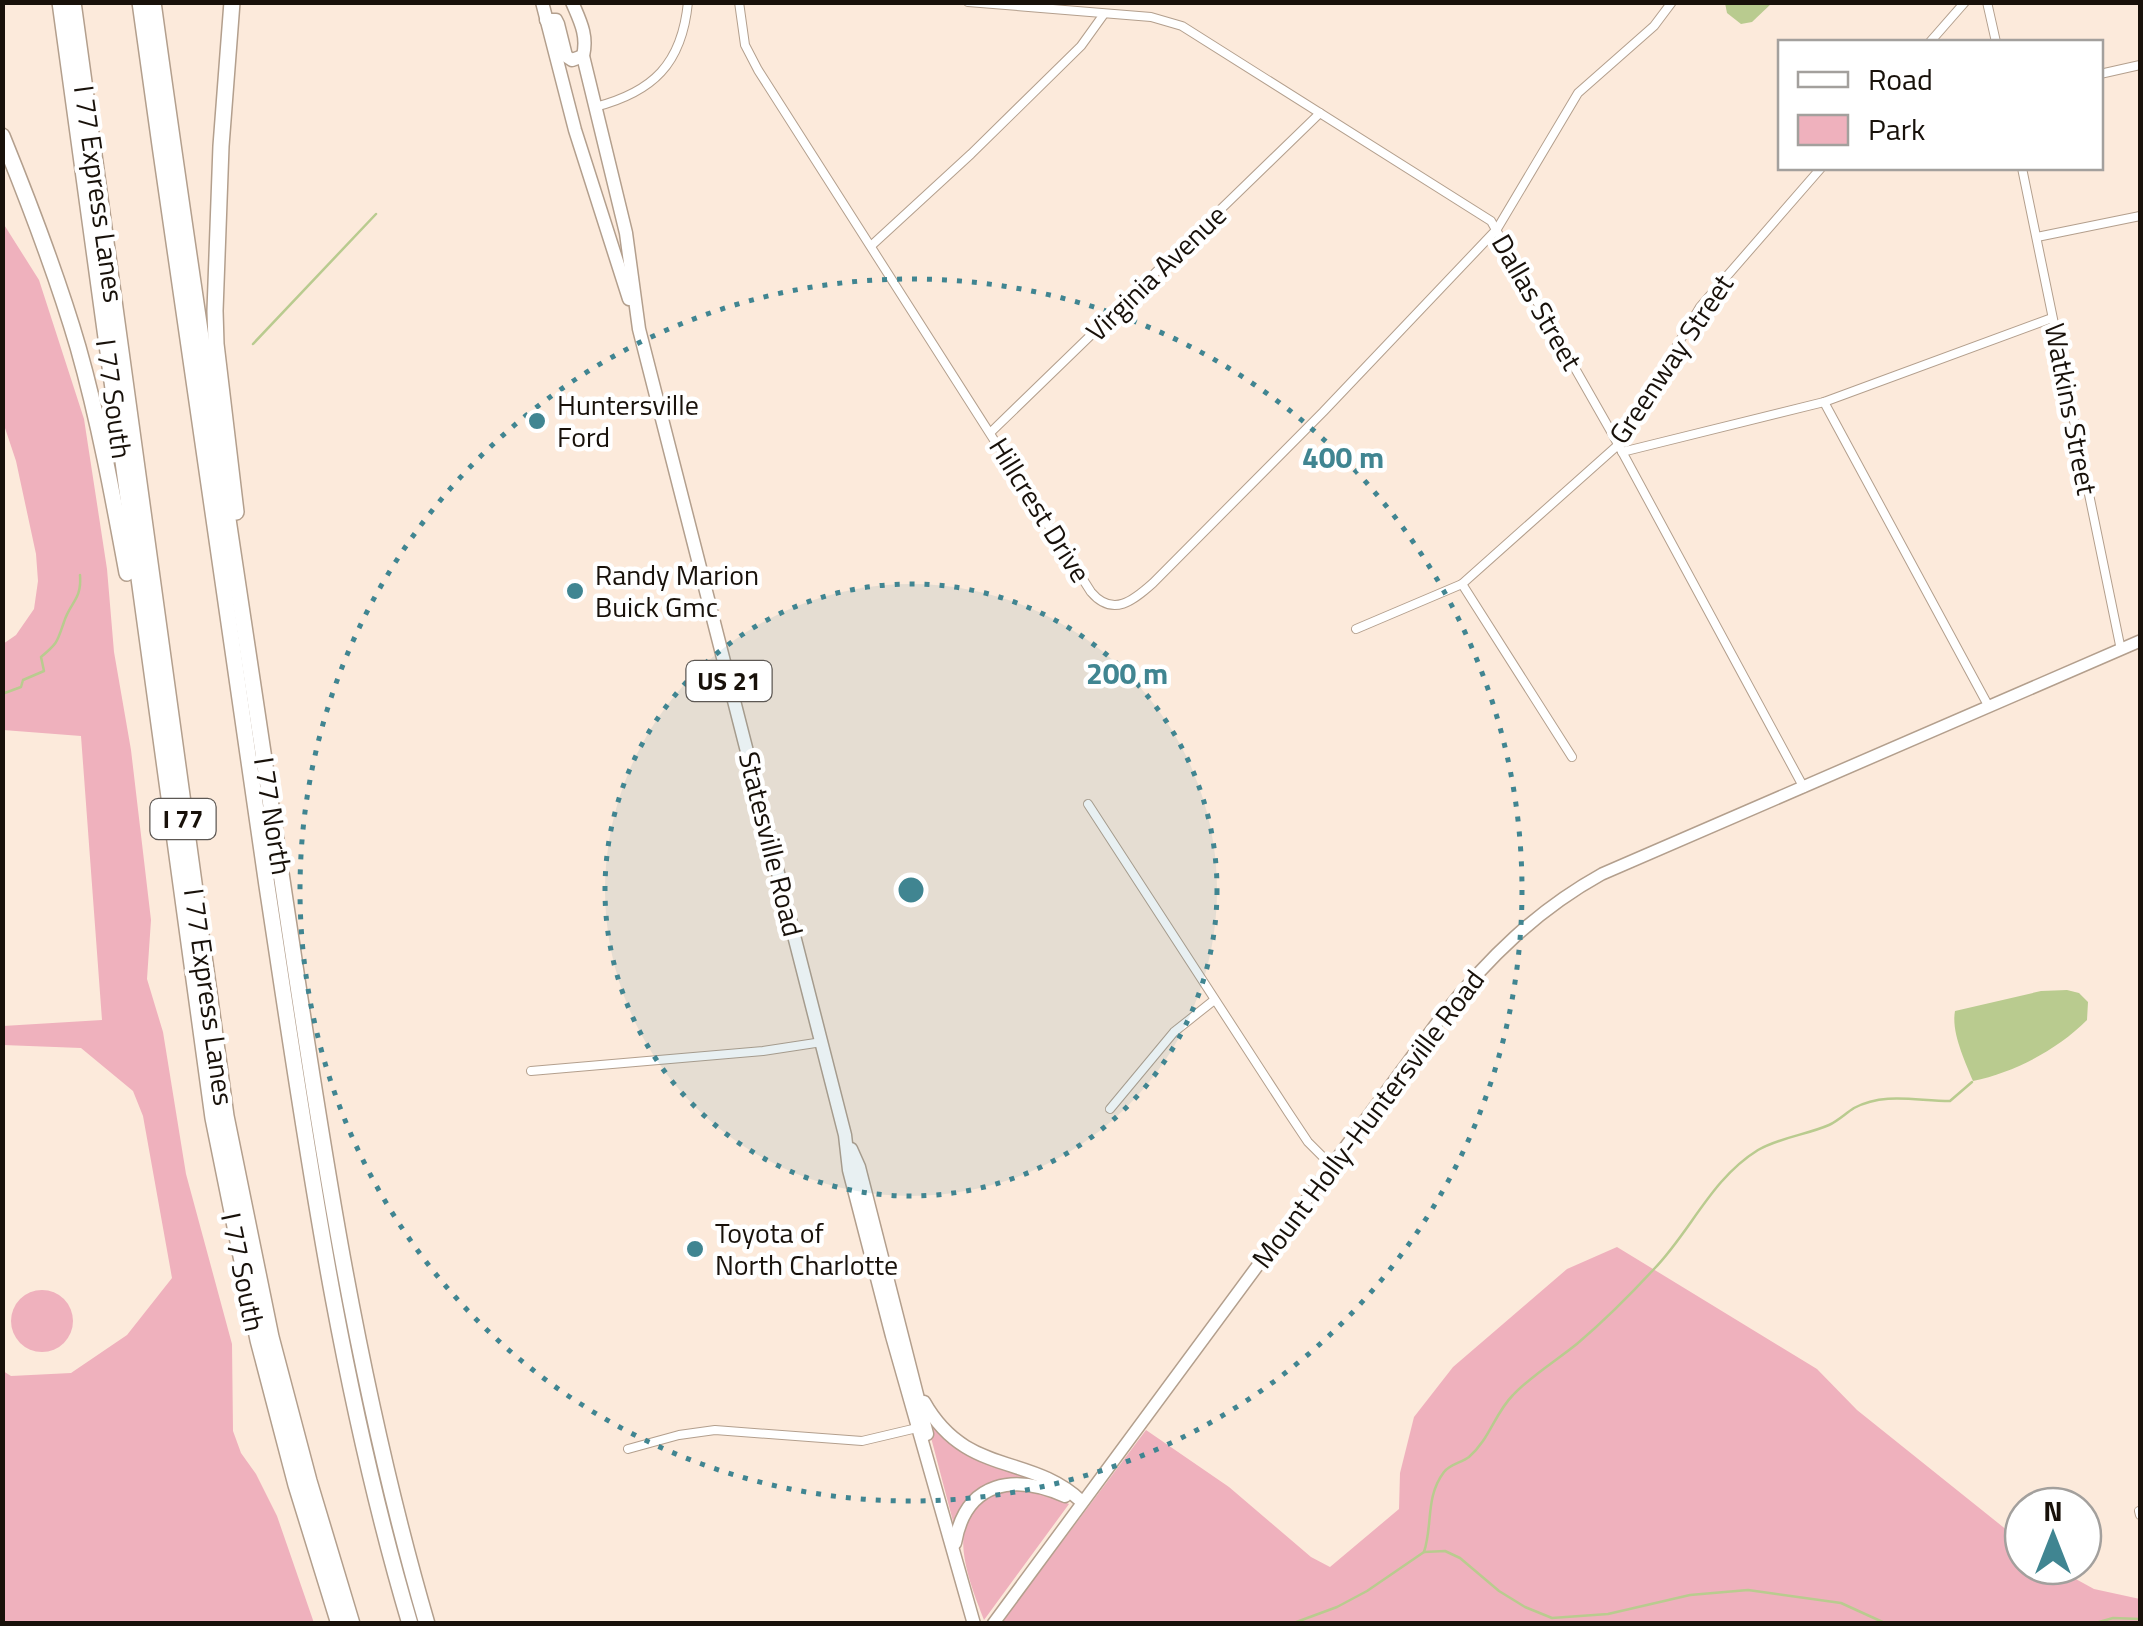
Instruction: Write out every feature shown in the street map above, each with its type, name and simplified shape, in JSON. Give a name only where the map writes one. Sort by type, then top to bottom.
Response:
[{"type":"highway","name":"I 77 South","points":[[60,2],[213,1118],[276,1413],[339,1624]]},
{"type":"highway","name":"I 77 Express Lanes","points":[[73,2],[226,1116],[271,1337],[352,1624]]},
{"type":"highway","name":"I 77","points":[[140,2],[190,371],[312,1178],[357,1419],[410,1624]]},
{"type":"highway","name":"I 77 North","points":[[153,2],[192,296],[346,1286],[382,1454],[427,1624]]},
{"type":"highway","points":[[232,2],[215,311],[242,566],[240,601]]},
{"type":"highway","points":[[2,136],[52,264],[89,390],[159,737]]},
{"type":"main road","name":"Statesville Road","points":[[542,2],[613,255],[637,320],[846,1135],[859,1168],[916,1388],[938,1490]]},
{"type":"main road","name":"Statesville Road","points":[[572,2],[585,37],[582,56],[626,233],[637,320]]},
{"type":"main road","points":[[546,20],[556,20],[566,56],[572,60],[582,56]]},
{"type":"main road","name":"Mount Holly-Huntersville Road","points":[[993,1624],[1466,985],[1534,918],[1602,874],[2140,641]]},
{"type":"main road","name":"Statesville Road","points":[[846,1135],[849,1170],[972,1618]]},
{"type":"main road","points":[[916,1388],[934,1419],[958,1444],[990,1460],[1057,1483],[1082,1502]]},
{"type":"main road","points":[[954,1550],[958,1527],[967,1510],[986,1492],[1002,1485],[1035,1484],[1082,1502]]},
{"type":"street","points":[[594,107],[627,98],[664,71],[682,34],[688,2]]},
{"type":"street","name":"Hillcrest Drive","points":[[738,2],[744,46],[1091,592],[1104,603],[1123,605],[1153,583],[1247,490],[1497,229],[1578,93],[1654,26],[1672,2]]},
{"type":"street","name":"Dallas Street","points":[[968,2],[1152,18],[1182,26],[1475,210],[1497,229],[1804,788]]},
{"type":"street","points":[[1932,40],[1965,2]]},
{"type":"street","points":[[1987,2],[1996,40]]},
{"type":"street","points":[[872,245],[1081,46],[1104,14]]},
{"type":"street","points":[[2103,73],[2140,66]]},
{"type":"street","name":"Virginia Avenue","points":[[990,432],[1320,113]]},
{"type":"street","name":"Greenway Street","points":[[1356,629],[1462,584],[1620,448],[1700,307],[1819,170]]},
{"type":"street","name":"Watkins Street","points":[[2022,170],[2121,650]]},
{"type":"street","points":[[2037,238],[2140,216]]},
{"type":"street","points":[[1620,448],[1824,402],[2052,318]]},
{"type":"street","points":[[1824,402],[1990,706]]},
{"type":"street","points":[[1462,584],[1572,757]]},
{"type":"street","points":[[1088,804],[1212,1001],[1308,1142],[1331,1165]]},
{"type":"street","points":[[1110,1109],[1174,1032],[1212,1001]]},
{"type":"street","points":[[531,1071],[763,1052],[822,1042]]},
{"type":"street","points":[[628,1449],[715,1430],[862,1442],[917,1428]]},
{"type":"green space","points":[[3,223],[39,280],[84,419],[151,920],[147,979],[163,1032],[186,1174],[232,1344],[233,1431],[241,1453],[277,1516],[314,1623],[3,1623],[3,1371],[11,1376],[71,1373],[127,1335],[172,1278],[143,1116],[133,1091],[81,1048],[3,1045],[3,1026],[102,1020],[81,736],[3,730],[3,644],[16,635],[34,609],[38,581],[16,461],[3,422]]},
{"type":"green space","points":[[1617,1247],[1817,1369],[1857,1410],[2003,1527],[2003,1586],[2089,1586],[2140,1599],[2140,1623],[1001,1623],[1146,1430],[1229,1487],[1311,1557],[1330,1567],[1399,1509],[1400,1473],[1414,1417],[1453,1367],[1567,1269]]},
{"type":"green space","points":[[42,1290],[64,1299],[73,1321],[64,1343],[42,1352],[20,1343],[11,1321],[20,1299]]},
{"type":"green space","points":[[923,1407],[934,1424],[962,1449],[995,1466],[1051,1486],[998,1483],[955,1529]]},
{"type":"green space","points":[[1029,1488],[1069,1504],[984,1620],[966,1568],[964,1532],[969,1516],[979,1503],[997,1493]]},
{"type":"shaded area","points":[[1725,2],[1772,3],[1752,22],[1741,24],[1727,13]]},
{"type":"shaded area","points":[[2041,991],[2079,993],[2088,1002],[2087,1020],[2034,1058],[1973,1081],[1957,1037],[1955,1011]]},
{"type":"waterway","points":[[253,344],[376,214]]},
{"type":"waterway","points":[[2,694],[44,671],[41,657],[58,638],[77,596],[80,575]]},
{"type":"waterway","points":[[1424,1552],[1434,1491],[1444,1472],[1476,1450],[1520,1388],[1578,1343],[1636,1288],[1667,1254],[1714,1190],[1742,1162],[1767,1146],[1829,1125],[1866,1103],[1889,1099],[1950,1101],[1972,1082]]},
{"type":"waterway","points":[[1291,1624],[1367,1591],[1424,1552],[1445,1551],[1460,1558],[1499,1591],[1552,1618],[1608,1614],[1690,1595],[1748,1590],[1841,1603],[1887,1624]]},
{"type":"waterway","points":[[2092,1624],[2113,1618],[2140,1619]]},
{"type":"place","name":"Huntersville Ford","points":[[537,421]]},
{"type":"place","name":"Randy Marion Buick Gmc","points":[[575,591]]},
{"type":"place","name":"Toyota of North Charlotte","points":[[695,1249]]}]
